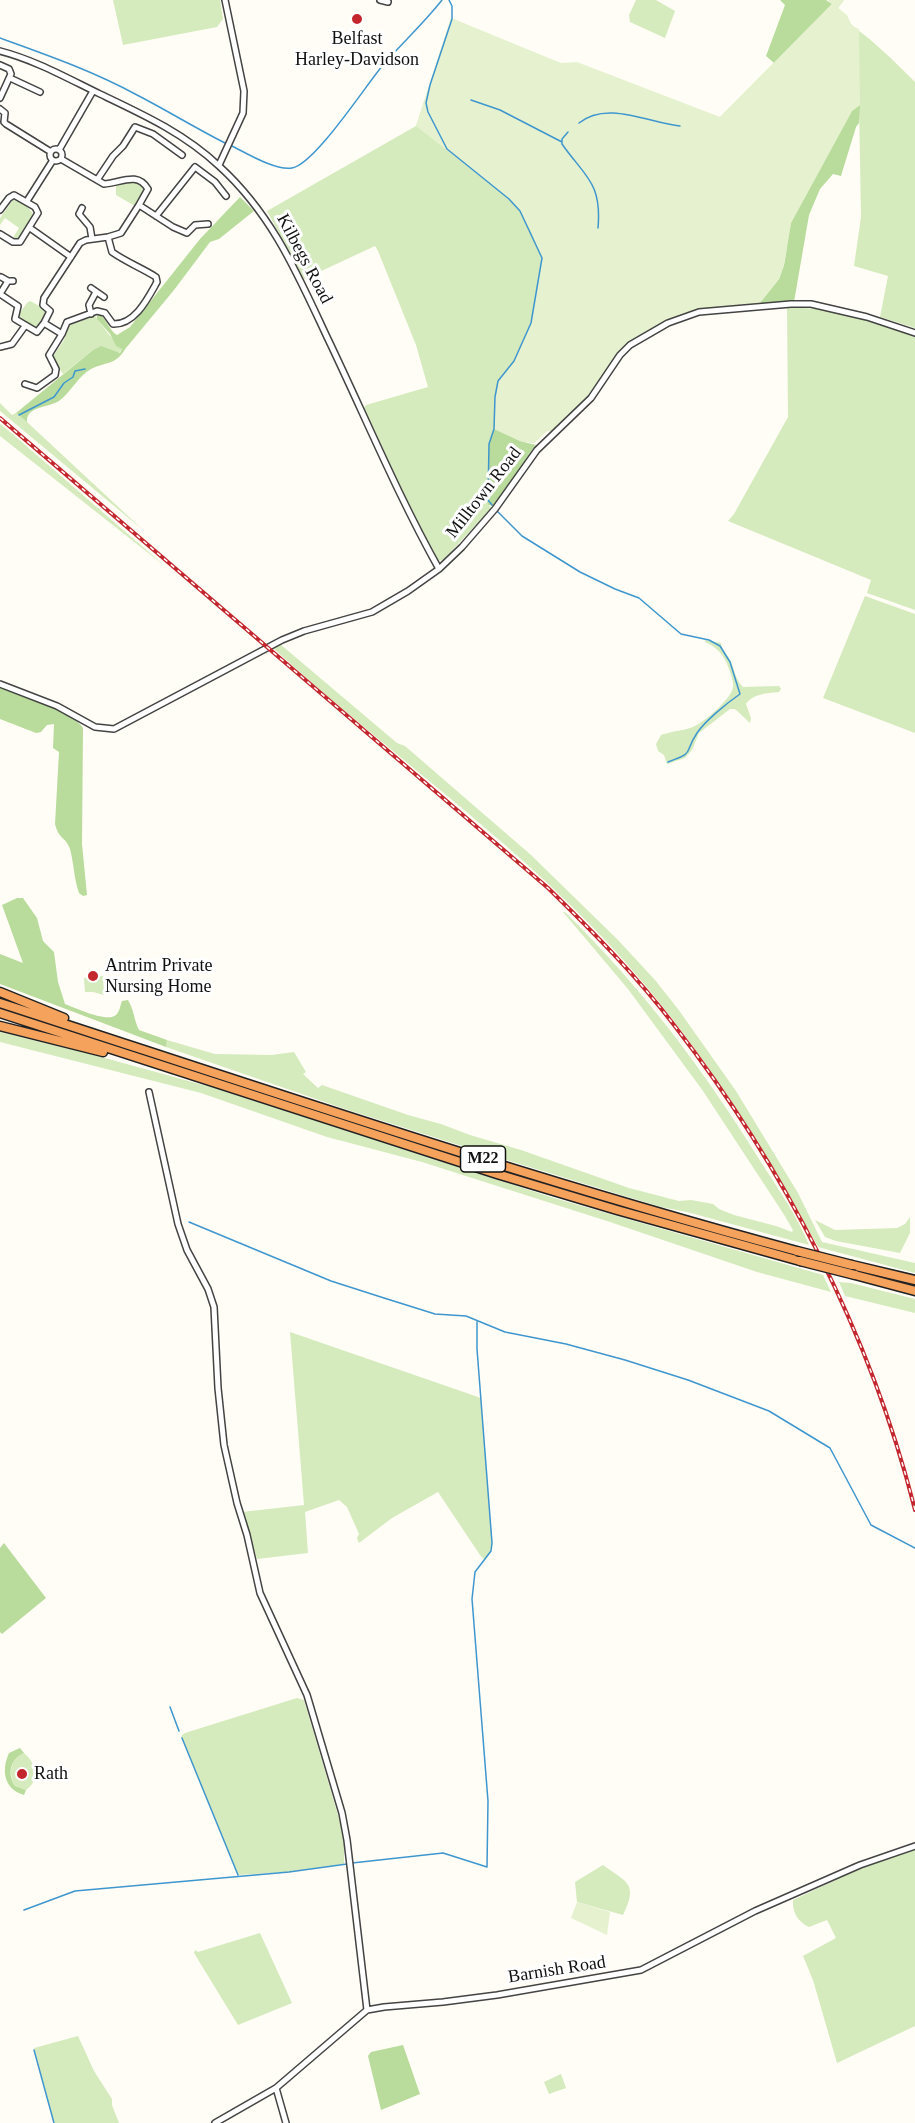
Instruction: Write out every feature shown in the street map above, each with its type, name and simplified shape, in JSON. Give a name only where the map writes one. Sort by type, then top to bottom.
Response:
[{"type":"highway","points":[[0,992],[171,1058]]},
{"type":"highway","name":"M22","points":[[0,1003],[497,1164],[797,1251],[915,1280]]},
{"type":"highway","name":"M22","points":[[0,1013],[563,1194],[915,1291]]},
{"type":"highway","points":[[0,1026],[219,1084]]},
{"type":"street","points":[[219,165],[243,114],[244,91],[225,0]]},
{"type":"street","points":[[380,0],[388,2]]},
{"type":"street","name":"Kilbegs Road","points":[[0,51],[44,67],[93,90],[183,137],[219,165],[258,208],[279,239],[302,282],[401,496],[439,569]]},
{"type":"street","points":[[0,65],[9,69],[10,78],[0,98]]},
{"type":"street","points":[[10,78],[40,92]]},
{"type":"street","points":[[59,150],[93,90]]},
{"type":"street","points":[[0,109],[5,113],[4,122],[6,124],[51,152]]},
{"type":"street","points":[[97,180],[135,127],[153,134],[182,155]]},
{"type":"street","points":[[51,152],[59,150]]},
{"type":"street","points":[[59,150],[62,155],[61,159]]},
{"type":"street","points":[[51,152],[53,160]]},
{"type":"street","points":[[208,155],[226,153]]},
{"type":"street","points":[[1,277],[10,281],[0,294],[18,306],[15,319],[37,332],[50,311],[43,305],[43,300],[80,243],[121,233],[148,189],[140,181],[128,178],[106,184],[61,159],[53,160]]},
{"type":"street","points":[[27,201],[53,160]]},
{"type":"street","points":[[156,216],[192,165],[215,182],[226,196]]},
{"type":"street","points":[[0,209],[12,195],[16,195],[35,207],[38,213],[18,243],[0,234]]},
{"type":"street","points":[[139,205],[187,235],[195,225],[208,224]]},
{"type":"street","points":[[71,214],[80,211],[90,226],[92,239]]},
{"type":"street","points":[[30,228],[71,258]]},
{"type":"street","points":[[108,237],[111,252],[158,280]]},
{"type":"street","points":[[25,384],[37,388],[55,375],[56,369],[49,355],[67,322],[102,311],[113,324],[121,323],[142,307],[158,280],[165,278]]},
{"type":"street","points":[[91,314],[88,305],[93,290],[105,297]]},
{"type":"street","name":"Milltown Road","points":[[0,684],[57,706],[95,727],[114,729],[282,640],[304,631],[372,612],[439,569],[501,502],[537,450],[591,398],[620,355],[630,345],[668,323],[699,312],[811,304],[867,317],[915,333]]},
{"type":"street","points":[[44,323],[62,334]]},
{"type":"street","points":[[0,347],[12,344],[25,326]]},
{"type":"street","points":[[149,1092],[178,1224],[187,1250],[213,1301],[224,1445],[263,1603],[307,1695],[342,1813],[367,2010],[276,2088],[215,2123]]},
{"type":"street","name":"Barnish Road","points":[[367,2010],[459,2000],[634,1972],[770,1904],[860,1864],[915,1846]]},
{"type":"street","points":[[276,2088],[286,2123]]},
{"type":"green space","points":[[113,0],[220,0],[223,19],[217,27],[123,45]]},
{"type":"green space","points":[[636,0],[656,0],[675,11],[665,38],[630,22],[629,15]]},
{"type":"green space","points":[[780,0],[826,0],[832,4],[774,63],[766,56],[785,5]]},
{"type":"green space","points":[[828,0],[844,0],[838,8],[852,25],[878,46],[915,82],[915,328],[880,317],[888,276],[854,266],[861,217],[859,105],[759,304],[692,311],[652,329],[614,358],[589,397],[553,431],[547,431],[534,443],[520,441],[489,444],[488,505],[492,508],[443,560],[438,561],[417,523],[364,408],[366,405],[428,387],[416,345],[378,251],[375,246],[304,279],[267,211],[416,126],[451,18],[684,116],[720,117],[832,4]]},
{"type":"green space","points":[[828,0],[844,0],[838,8],[847,15],[852,26],[859,29],[860,105],[852,111],[791,223],[784,265],[779,279],[759,304],[692,311],[652,329],[623,349],[614,358],[589,397],[553,431],[547,431],[534,443],[520,441],[494,429],[498,381],[514,361],[531,323],[541,258],[532,233],[519,210],[510,200],[416,126],[451,18],[561,63],[577,62],[720,117],[832,4]]},
{"type":"green space","points":[[860,105],[859,123],[841,176],[833,174],[820,189],[809,215],[794,302],[759,304],[779,279],[784,265],[791,223],[852,111]]},
{"type":"green space","points":[[129,181],[140,184],[145,190],[135,206],[116,195],[116,184]]},
{"type":"green space","points":[[240,197],[254,211],[219,239],[210,242],[118,358],[86,372],[56,403],[30,413],[27,422],[16,413],[93,350],[101,346],[120,353],[122,349],[116,346],[110,334],[97,319],[97,315],[101,315],[117,335],[130,327],[200,239]]},
{"type":"green space","points":[[13,200],[19,201],[33,214],[17,240],[13,238],[19,228],[5,218],[0,225],[0,218]]},
{"type":"green space","points":[[30,301],[45,309],[42,320],[34,328],[21,320],[18,315]]},
{"type":"green space","points":[[787,308],[836,312],[915,337],[915,610],[867,593],[871,580],[728,521],[788,417]]},
{"type":"green space","points":[[95,316],[123,348],[119,353],[100,347],[93,350],[63,374],[52,358],[64,340],[69,325]]},
{"type":"green space","points":[[0,403],[12,415],[16,413],[27,422],[143,530],[0,411]]},
{"type":"green space","points":[[0,424],[9,431],[166,567],[0,436]]},
{"type":"green space","points":[[494,429],[520,441],[536,445],[500,500],[493,506],[488,505],[487,500],[489,444]]},
{"type":"green space","points":[[865,596],[915,614],[915,733],[823,698]]},
{"type":"green space","points":[[705,640],[721,643],[743,687],[779,686],[781,689],[779,692],[752,698],[746,704],[751,718],[750,723],[735,709],[730,709],[699,733],[692,750],[685,758],[667,764],[656,744],[661,735],[698,724],[722,704],[733,688],[725,660],[717,649]]},
{"type":"green space","points":[[280,644],[397,743],[405,746],[531,855],[618,940],[655,980],[736,1091],[798,1193],[822,1242],[915,1263],[915,1273],[818,1247],[748,1127],[696,1050],[668,1013],[607,942],[568,902],[485,828],[273,648]]},
{"type":"green space","points":[[0,687],[58,710],[78,722],[83,728],[82,844],[87,895],[83,896],[79,893],[70,849],[58,833],[55,824],[59,752],[53,748],[54,724],[47,725],[41,732],[36,733],[0,719]]},
{"type":"green space","points":[[17,898],[23,898],[37,918],[43,941],[54,952],[58,982],[65,1004],[91,1014],[112,1017],[116,1015],[122,1001],[128,1000],[139,1030],[167,1040],[166,1047],[0,984],[0,954],[23,963],[2,905]]},
{"type":"green space","points":[[563,912],[620,970],[693,1060],[786,1201],[809,1245],[661,1207],[500,1158],[345,1109],[166,1047],[167,1040],[215,1054],[271,1055],[294,1052],[306,1072],[303,1074],[318,1088],[322,1085],[629,1188],[679,1201],[691,1200],[713,1204],[734,1215],[792,1232],[783,1213],[703,1091],[628,989]]},
{"type":"green space","points":[[103,976],[104,995],[85,992],[84,978]]},
{"type":"green space","points":[[0,1032],[214,1088],[554,1198],[823,1275],[831,1292],[757,1272],[422,1162],[327,1137],[201,1093],[0,1042]]},
{"type":"green space","points":[[910,1217],[910,1233],[900,1253],[825,1237],[815,1220],[835,1230],[897,1228],[905,1224]]},
{"type":"green space","points":[[839,1282],[915,1299],[915,1313],[845,1296]]},
{"type":"green space","points":[[290,1332],[481,1398],[492,1543],[491,1551],[485,1560],[438,1492],[392,1518],[359,1543],[357,1538],[359,1534],[347,1507],[339,1500],[305,1512],[308,1553],[257,1559],[242,1512],[304,1505]]},
{"type":"green space","points":[[4,1543],[46,1598],[2,1634],[0,1632],[0,1548]]},
{"type":"green space","points":[[297,1698],[304,1700],[340,1822],[344,1844],[344,1864],[289,1872],[238,1875],[181,1736]]},
{"type":"green space","points":[[20,1748],[24,1753],[13,1763],[11,1777],[15,1786],[26,1790],[24,1795],[8,1784],[5,1773],[9,1753]]},
{"type":"green space","points":[[24,1753],[34,1766],[35,1772],[34,1781],[26,1790],[15,1786],[11,1772],[13,1763]]},
{"type":"green space","points":[[915,1849],[915,2026],[837,2063],[813,1980],[803,1956],[836,1938],[827,1920],[809,1927],[802,1922],[795,1912],[793,1900],[866,1866]]},
{"type":"green space","points":[[603,1865],[628,1884],[630,1896],[623,1915],[577,1902],[575,1882]]},
{"type":"green space","points":[[577,1902],[610,1912],[607,1935],[571,1918]]},
{"type":"green space","points":[[260,1933],[292,2003],[238,2025],[194,1953],[195,1950],[198,1952]]},
{"type":"green space","points":[[78,2036],[94,2071],[112,2099],[119,2123],[54,2123],[34,2048]]},
{"type":"green space","points":[[403,2045],[420,2094],[381,2110],[368,2056],[371,2052]]},
{"type":"green space","points":[[561,2074],[566,2088],[549,2094],[544,2082]]},
{"type":"waterway","points":[[232,146],[278,167],[292,168],[302,163],[314,153],[383,65],[442,0]]},
{"type":"waterway","points":[[449,0],[452,6],[452,19],[430,85],[426,103],[428,112],[447,149],[509,199],[520,211],[542,258],[531,323],[514,361],[498,381],[494,429],[489,444],[488,500],[492,505]]},
{"type":"waterway","points":[[0,38],[104,78],[227,144]]},
{"type":"waterway","points":[[471,100],[500,110],[562,142]]},
{"type":"waterway","points":[[579,123],[590,116],[615,113],[680,126]]},
{"type":"waterway","points":[[568,132],[562,139],[562,144],[585,173],[594,190],[599,213],[598,228]]},
{"type":"waterway","points":[[19,415],[54,397],[64,383],[73,377],[75,371],[85,369]]},
{"type":"waterway","points":[[497,511],[522,536],[580,572],[639,598],[681,634],[709,640],[720,646],[730,662],[740,694],[701,728],[686,754],[668,762]]},
{"type":"waterway","points":[[189,1222],[331,1281],[435,1314],[466,1316],[505,1332],[566,1344],[625,1360],[688,1380],[769,1411],[830,1448],[871,1525],[915,1548]]},
{"type":"waterway","points":[[352,1863],[443,1853],[487,1867],[488,1801],[472,1599],[475,1572],[491,1551],[492,1543],[477,1349],[477,1322]]},
{"type":"waterway","points":[[170,1707],[179,1731]]},
{"type":"waterway","points":[[182,1738],[238,1875]]},
{"type":"waterway","points":[[24,1910],[75,1891],[289,1872],[347,1864]]},
{"type":"waterway","points":[[34,2050],[54,2123]]},
{"type":"railway","points":[[0,418],[548,888],[629,971],[674,1025],[714,1079],[752,1136],[819,1255],[874,1380],[897,1445],[915,1510]]},
{"type":"place","name":"Belfast Harley-Davidson","points":[[357,19]]},
{"type":"place","name":"Antrim Private Nursing Home","points":[[93,976]]},
{"type":"place","name":"Rath","points":[[22,1774]]}]
